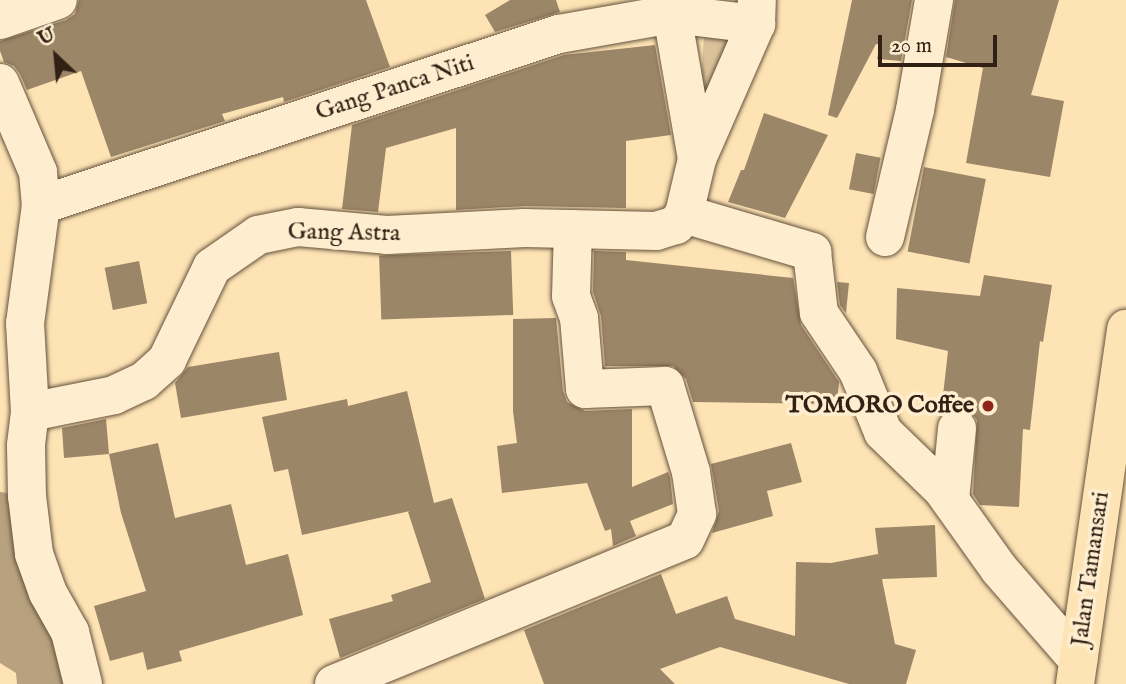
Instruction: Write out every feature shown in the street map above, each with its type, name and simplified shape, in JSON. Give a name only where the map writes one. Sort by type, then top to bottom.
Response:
[{"type":"main road","name":"Jalan Tamansari","points":[[1077,672],[1126,329]]},
{"type":"street","points":[[0,20],[58,0]]},
{"type":"street","points":[[885,237],[915,110],[934,0]]},
{"type":"street","points":[[670,222],[757,12]]},
{"type":"street","name":"Gang Panca Niti","points":[[41,205],[559,34],[672,14],[757,12]]},
{"type":"street","points":[[672,14],[697,159]]},
{"type":"street","points":[[0,83],[38,172],[41,205],[25,323],[30,412],[26,458],[34,554],[48,593],[70,632],[83,684]]},
{"type":"street","name":"Gang Astra","points":[[30,412],[114,395],[144,381],[167,359],[212,267],[258,235],[298,227],[387,235],[525,228],[573,229],[670,222],[812,252],[820,313],[858,371],[883,432],[950,500]]},
{"type":"street","points":[[334,684],[685,540],[697,514],[691,472],[665,386],[585,389],[579,318],[571,296],[573,229]]},
{"type":"street","points":[[957,428],[950,500],[1077,672]]},
{"type":"shaded area","points":[[745,35],[698,126],[704,36]]},
{"type":"shaded area","points":[[0,599],[23,606],[65,636],[71,684],[17,684],[16,673],[0,663]]},
{"type":"building","points":[[79,0],[366,0],[390,67],[284,102],[283,97],[222,114],[225,121],[111,157],[81,71],[27,90],[20,74],[14,66],[4,62],[0,51],[0,41],[66,20],[75,14]]},
{"type":"building","points":[[510,0],[556,0],[560,12],[495,32],[485,15]]},
{"type":"building","points":[[852,0],[912,0],[901,61],[877,59],[880,45],[876,44],[837,118],[828,115]]},
{"type":"building","points":[[955,0],[1059,0],[1031,95],[1064,101],[1050,177],[966,163],[983,68],[946,57]]},
{"type":"building","points":[[655,45],[671,135],[626,141],[626,208],[525,206],[456,210],[456,128],[386,148],[378,212],[342,209],[352,125],[564,55]]},
{"type":"building","points":[[764,113],[828,135],[785,218],[728,202],[741,170],[744,170]]},
{"type":"building","points":[[856,153],[881,158],[873,194],[849,189]]},
{"type":"building","points":[[924,167],[986,179],[969,263],[908,251]]},
{"type":"building","points":[[511,251],[513,315],[381,320],[379,256]]},
{"type":"building","points":[[594,251],[626,252],[626,260],[793,278],[801,325],[839,382],[837,404],[693,402],[686,379],[673,366],[605,366],[601,316],[593,292]]},
{"type":"building","points":[[139,261],[147,303],[113,310],[105,268]]},
{"type":"building","points":[[984,275],[1052,285],[1043,342],[1040,341],[1030,430],[1023,429],[1019,507],[980,505],[973,494],[977,420],[970,411],[960,406],[941,413],[948,351],[896,339],[897,288],[980,296]]},
{"type":"building","points":[[837,282],[849,283],[846,313],[840,305]]},
{"type":"building","points":[[556,318],[563,391],[567,402],[585,411],[632,409],[632,487],[668,472],[670,477],[673,504],[630,521],[636,536],[613,546],[611,529],[605,531],[587,483],[502,493],[497,446],[517,443],[513,411],[513,319]]},
{"type":"building","points":[[279,352],[287,400],[181,418],[175,383],[188,367]]},
{"type":"building","points":[[407,391],[434,503],[452,498],[485,599],[340,658],[329,619],[393,601],[391,595],[431,582],[408,512],[410,511],[302,535],[288,469],[274,472],[262,417],[347,399],[348,406]]},
{"type":"building","points":[[106,419],[109,454],[64,458],[62,428]]},
{"type":"building","points":[[158,443],[175,518],[231,504],[246,565],[288,554],[303,615],[179,651],[182,661],[147,670],[143,652],[110,661],[94,606],[146,591],[121,513],[109,454]]},
{"type":"building","points":[[791,443],[802,482],[767,491],[773,516],[712,533],[719,511],[711,464]]},
{"type":"building","points":[[935,525],[937,577],[882,579],[895,644],[916,650],[906,684],[849,684],[720,647],[660,669],[675,684],[544,684],[524,630],[661,574],[676,614],[727,596],[735,619],[795,636],[796,562],[831,563],[878,554],[879,561],[875,528]]},
{"type":"waterway","points":[[0,513],[12,582],[36,658]]},
{"type":"place","name":"TOMORO Coffee","points":[[988,406]]}]
